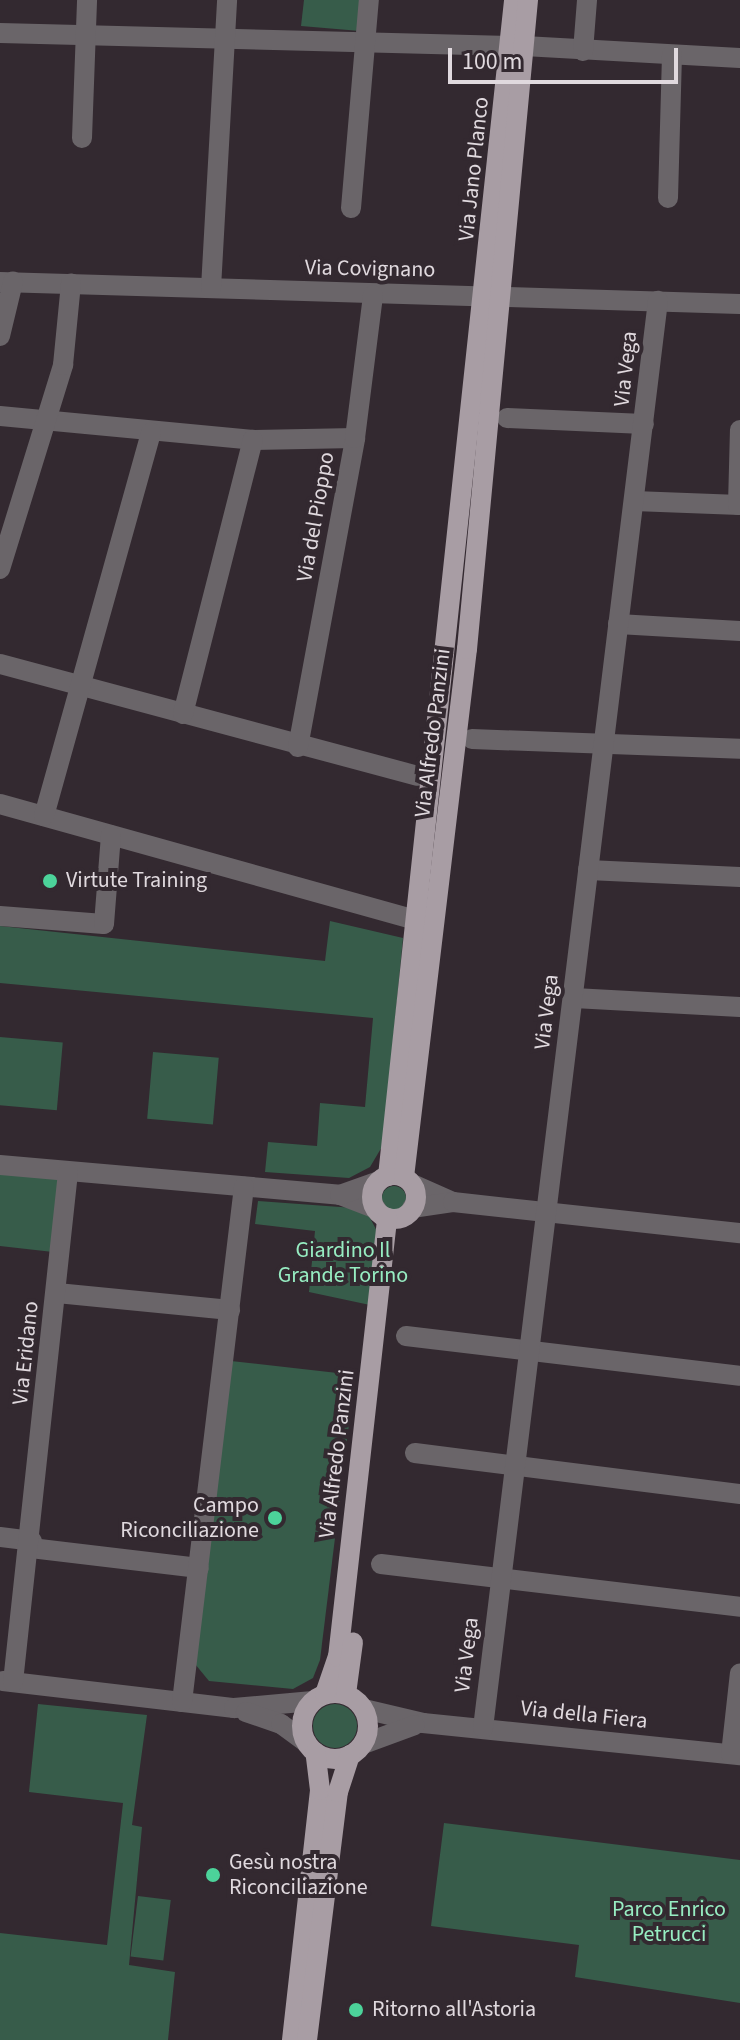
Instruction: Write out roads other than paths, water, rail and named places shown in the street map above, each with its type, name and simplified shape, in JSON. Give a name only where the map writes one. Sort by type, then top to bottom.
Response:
[{"type":"main road","name":"Via Jano Planco","points":[[514,0],[517,46]]},
{"type":"main road","name":"Via Jano Planco","points":[[495,294],[517,46],[528,0]]},
{"type":"main road","name":"Via Alfredo Panzini","points":[[328,1696],[394,1213],[416,920],[495,294]]},
{"type":"main road","name":"Via Alfredo Panzini","points":[[396,1180],[495,294]]},
{"type":"main road","name":"Via Alfredo Panzini","points":[[394,1213],[372,1194],[396,1180]]},
{"type":"main road","points":[[292,2040],[320,1790],[302,1722],[328,1696],[364,1709],[369,1723],[338,1792],[307,2040]]},
{"type":"main road","points":[[311,1748],[334,1759],[356,1750]]},
{"type":"street","points":[[82,138],[87,0]]},
{"type":"street","points":[[211,288],[227,0]]},
{"type":"street","points":[[351,208],[369,0]]},
{"type":"street","points":[[583,51],[587,0]]},
{"type":"street","points":[[0,33],[223,42],[517,46],[740,58]]},
{"type":"street","points":[[668,198],[672,55]]},
{"type":"street","points":[[0,336],[6,282]]},
{"type":"street","name":"Via Covignano","points":[[6,282],[373,295],[495,294],[740,304]]},
{"type":"street","points":[[0,569],[63,365],[71,283]]},
{"type":"street","name":"Via del Pioppo","points":[[298,747],[355,438],[373,295]]},
{"type":"street","name":"Via Vega","points":[[483,1728],[658,301]]},
{"type":"street","points":[[0,416],[47,418],[151,433],[253,440],[355,438]]},
{"type":"street","points":[[507,418],[644,424]]},
{"type":"street","points":[[634,501],[739,505],[740,430]]},
{"type":"street","points":[[44,816],[77,687],[151,433]]},
{"type":"street","points":[[183,714],[253,440]]},
{"type":"street","points":[[618,624],[740,631]]},
{"type":"street","points":[[0,664],[298,747],[417,776]]},
{"type":"street","points":[[472,739],[740,749]]},
{"type":"street","points":[[0,804],[416,920]]},
{"type":"street","points":[[0,916],[104,924],[111,835]]},
{"type":"street","points":[[588,870],[740,877]]},
{"type":"street","points":[[574,998],[740,1007]]},
{"type":"street","points":[[0,1165],[340,1195],[394,1213],[453,1202]]},
{"type":"street","name":"Via Eridano","points":[[6,1681],[31,1544],[68,1172]]},
{"type":"street","points":[[340,1195],[396,1180],[453,1202],[740,1233]]},
{"type":"street","points":[[182,1702],[244,1187]]},
{"type":"street","points":[[57,1293],[230,1310]]},
{"type":"street","points":[[406,1336],[740,1376]]},
{"type":"street","points":[[415,1453],[740,1494]]},
{"type":"street","points":[[0,1537],[199,1568]]},
{"type":"street","points":[[381,1564],[740,1607]]},
{"type":"street","points":[[735,1755],[740,1673]]},
{"type":"street","points":[[6,1681],[234,1708],[281,1724],[311,1748]]},
{"type":"street","points":[[234,1708],[328,1696]]},
{"type":"street","name":"Via della Fiera","points":[[364,1709],[423,1723],[735,1755]]},
{"type":"street","name":"Via della Fiera","points":[[356,1750],[423,1723]]},
{"type":"place","name":"Virtute Training","points":[[50,881]]},
{"type":"place","name":"Campo Riconciliazione","points":[[275,1518]]},
{"type":"place","name":"Gesù nostra Riconciliazione","points":[[213,1875]]},
{"type":"place","name":"Ritorno all'Astoria","points":[[356,2010]]},
{"type":"park label","name":"Giardino Il Grande Torino","points":[[343,1262]]},
{"type":"park label","name":"Parco Enrico Petrucci","points":[[669,1922]]}]
